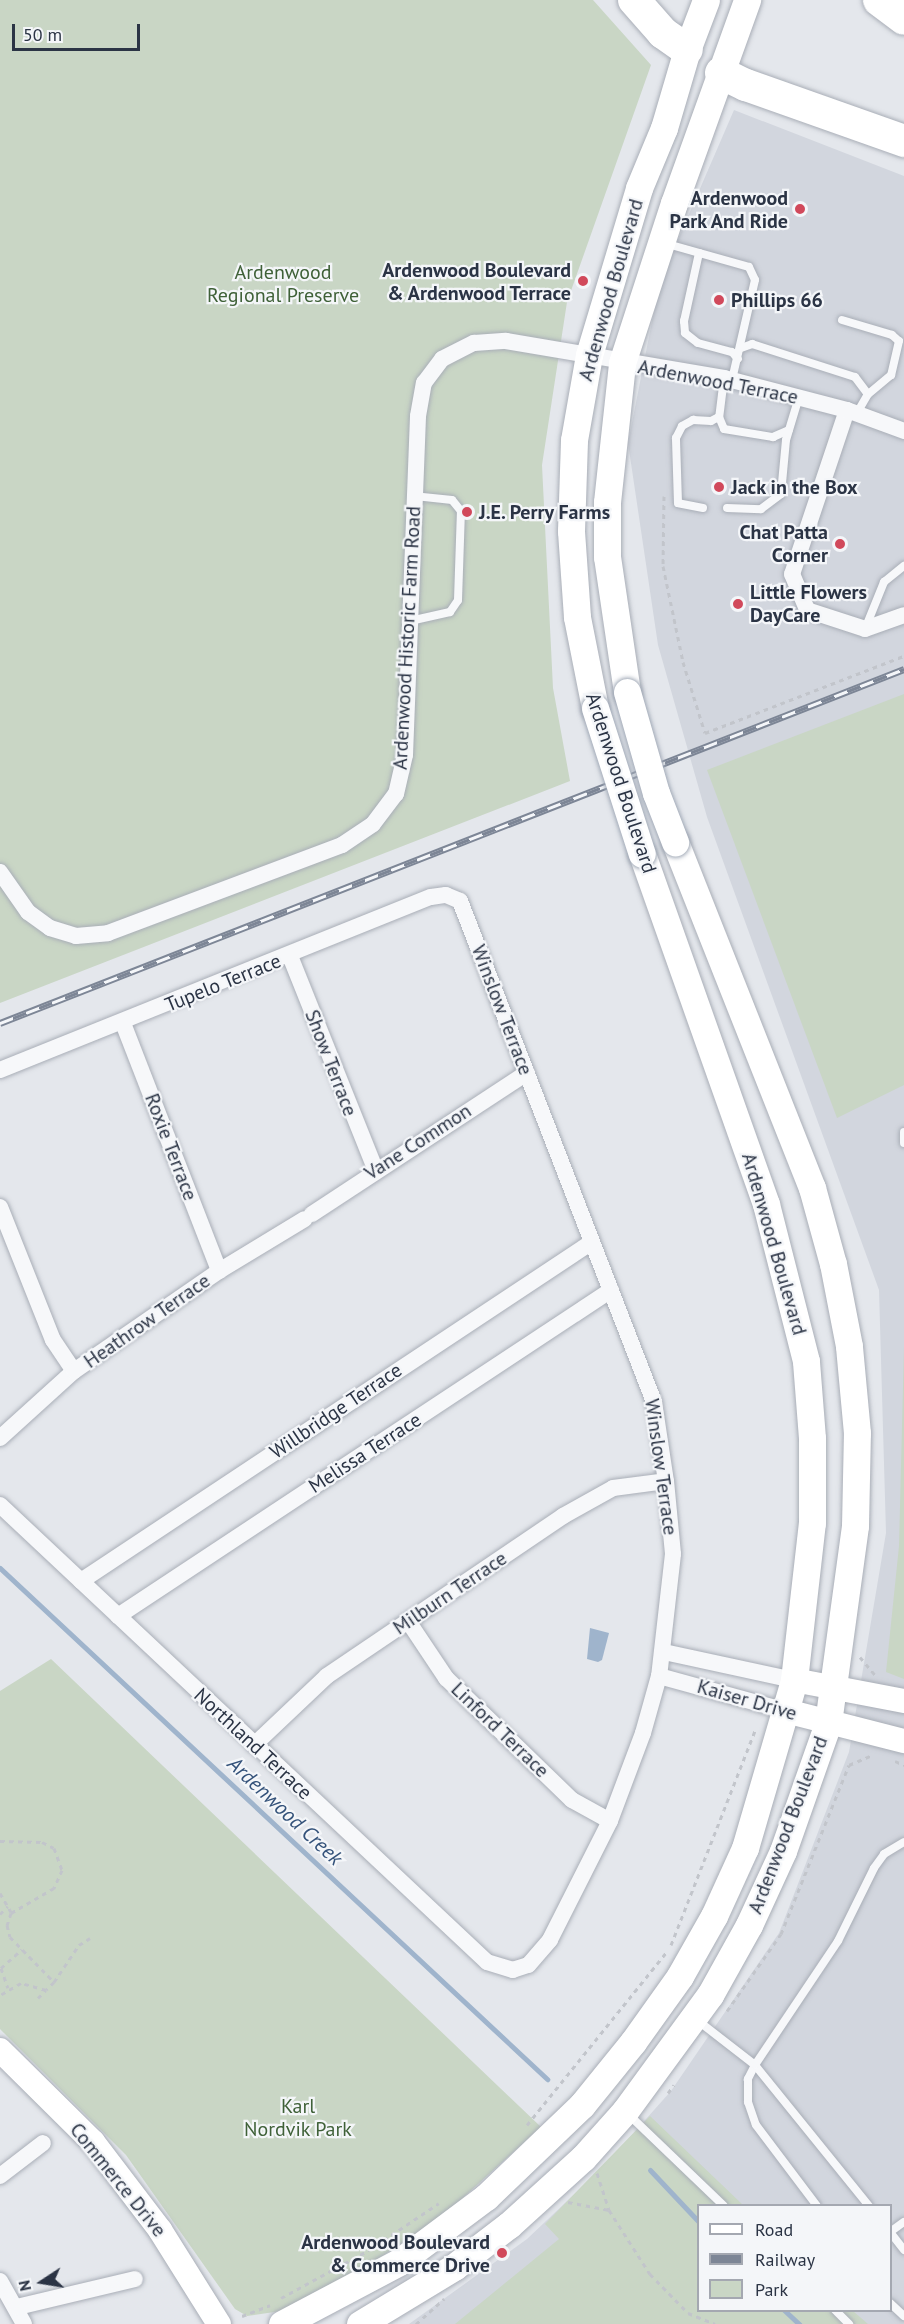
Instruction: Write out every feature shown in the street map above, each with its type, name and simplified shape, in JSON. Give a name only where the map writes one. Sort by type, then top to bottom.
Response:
[{"type":"highway","points":[[634,0],[663,33],[687,50]]},
{"type":"highway","points":[[879,0],[904,18]]},
{"type":"highway","points":[[721,73],[746,85],[904,141]]},
{"type":"main road","name":"Ardenwood Boulevard","points":[[282,2324],[405,2259],[486,2197],[582,2105],[680,1976],[714,1916],[745,1848],[794,1680],[812,1523],[812,1438],[806,1361],[766,1204],[642,854],[595,708],[577,616],[571,531],[574,440],[589,355],[687,50],[706,0]]},
{"type":"main road","name":"Ardenwood Boulevard","points":[[360,2324],[454,2267],[549,2190],[583,2158],[703,2024],[776,1865],[828,1723],[834,1687],[855,1526],[856,1433],[849,1346],[833,1264],[812,1188],[656,793],[627,692],[607,557],[607,502],[622,363],[661,242],[747,0]]},
{"type":"main road","points":[[687,50],[721,73]]},
{"type":"street","name":"Ardenwood Historic Farm Road","points":[[0,872],[28,912],[50,928],[76,936],[136,924],[342,845],[373,824],[396,795],[405,755],[418,416],[424,383],[442,359],[474,343],[506,341],[589,355]]},
{"type":"street","name":"Ardenwood Terrace","points":[[589,355],[622,363],[728,379],[852,411],[904,430]]},
{"type":"street","points":[[852,411],[792,574],[807,610],[865,629],[904,615]]},
{"type":"street","name":"Tupelo Terrace","points":[[0,1070],[290,956],[431,897],[446,895]]},
{"type":"street","name":"Winslow Terrace","points":[[446,895],[460,901],[654,1402],[666,1481],[672,1554],[664,1652],[659,1676],[643,1733],[610,1821],[549,1940],[528,1965],[513,1970]]},
{"type":"street","name":"Show Terrace","points":[[290,956],[375,1169]]},
{"type":"street","name":"Roxie Terrace","points":[[123,1023],[219,1270]]},
{"type":"street","name":"Vane Common","points":[[308,1216],[375,1169],[527,1073]]},
{"type":"street","points":[[0,1208],[53,1340],[74,1371]]},
{"type":"street","name":"Heathrow Terrace","points":[[0,1438],[74,1371],[219,1270],[308,1216]]},
{"type":"street","name":"Willbridge Terrace","points":[[81,1581],[592,1242]]},
{"type":"street","name":"Melissa Terrace","points":[[118,1616],[611,1290]]},
{"type":"street","name":"Milburn Terrace","points":[[254,1745],[327,1676],[613,1488],[666,1481]]},
{"type":"street","name":"Northland Terrace","points":[[0,1505],[487,1962],[513,1970]]},
{"type":"street","name":"Linford Terrace","points":[[408,1621],[446,1678],[572,1800],[610,1821]]},
{"type":"street","name":"Kaiser Drive","points":[[664,1652],[904,1701]]},
{"type":"street","name":"Kaiser Drive","points":[[659,1676],[828,1723],[899,1751]]},
{"type":"street","name":"Commerce Drive","points":[[0,2050],[93,2142],[160,2230],[219,2324]]},
{"type":"street","points":[[0,2176],[43,2143]]},
{"type":"street","points":[[16,2307],[135,2279]]},
{"type":"street","points":[[0,2281],[24,2324]]},
{"type":"lane","points":[[661,242],[749,267],[755,280],[741,348],[728,379],[719,417],[724,429],[773,436],[789,430]]},
{"type":"lane","points":[[699,253],[685,333],[698,343],[732,352],[738,359]]},
{"type":"lane","points":[[842,320],[892,334],[899,342],[891,375],[852,411]]},
{"type":"lane","points":[[741,348],[752,344],[855,377],[868,394]]},
{"type":"lane","points":[[727,508],[761,509],[781,494],[789,430],[800,398]]},
{"type":"lane","points":[[703,508],[678,503],[676,438],[682,426],[693,420],[711,422],[719,417]]},
{"type":"lane","points":[[410,621],[450,612],[458,600],[459,589],[462,511],[452,501],[415,496]]},
{"type":"lane","points":[[865,629],[884,582],[904,566]]},
{"type":"lane","points":[[904,1132],[904,1143]]},
{"type":"lane","points":[[816,2204],[756,2125],[748,2102],[748,2079],[838,1941],[874,1868],[884,1854],[904,1842]]},
{"type":"lane","points":[[703,2024],[755,2065],[868,2204]]},
{"type":"lane","points":[[625,2111],[723,2204]]},
{"type":"lane","points":[[892,2231],[904,2222]]},
{"type":"lane","points":[[892,2233],[904,2250]]},
{"type":"lane","points":[[892,2304],[904,2316]]},
{"type":"lane","points":[[837,2312],[849,2324]]},
{"type":"path","points":[[664,486],[663,566],[683,662],[705,733],[904,656]]},
{"type":"path","points":[[858,1655],[879,1678]]},
{"type":"path","points":[[522,2132],[648,1980],[668,1950],[685,1916],[748,1747],[760,1725]]},
{"type":"path","points":[[899,1751],[904,1765]]},
{"type":"path","points":[[703,2024],[781,1934],[849,1765],[875,1754]]},
{"type":"path","points":[[0,1841],[42,1842],[54,1848],[60,1859],[62,1870],[54,1887],[11,1913],[7,1925],[10,1937],[54,1982]]},
{"type":"path","points":[[0,1893],[11,1913]]},
{"type":"path","points":[[0,1914],[8,1906]]},
{"type":"path","points":[[38,1998],[54,1982],[79,1945],[90,1938]]},
{"type":"path","points":[[8,1988],[1,1968],[22,1949]]},
{"type":"path","points":[[0,1995],[8,1988],[21,1983],[46,1990]]},
{"type":"path","points":[[668,2093],[679,2076]]},
{"type":"path","points":[[583,2158],[600,2180],[609,2210],[625,2240],[672,2300],[688,2313],[715,2324]]},
{"type":"path","points":[[549,2190],[565,2202],[609,2210]]},
{"type":"path","points":[[242,2316],[270,2305],[369,2250],[440,2203]]},
{"type":"shaded area","points":[[734,110],[904,176],[904,2324],[409,2324],[527,2239],[604,2166],[671,2091],[779,1933],[849,1752],[886,1533],[879,1290],[707,817],[658,645],[628,443],[660,281]]},
{"type":"green space","name":"Ardenwood Regional Preserve","points":[[0,0],[593,0],[651,65],[567,302],[542,465],[553,688],[570,781],[0,1003]]},
{"type":"green space","points":[[904,694],[904,1085],[837,1118],[707,770]]},
{"type":"green space","points":[[904,1346],[904,1679],[886,1672],[899,1546]]},
{"type":"green space","name":"Karl Nordvik Park","points":[[51,1659],[541,2127],[444,2215],[345,2281],[288,2310],[247,2316],[235,2309],[126,2155],[0,2029],[0,1691]]},
{"type":"green space","points":[[650,2116],[742,2204],[697,2204],[697,2312],[854,2312],[868,2324],[455,2324],[559,2239],[545,2224]]},
{"type":"water","points":[[590,1628],[609,1633],[602,1660],[598,1662],[587,1659]]},
{"type":"waterway","name":"Ardenwood Creek","points":[[0,1568],[547,2079]]},
{"type":"waterway","name":"Ardenwood Creek","points":[[650,2170],[697,2220]]},
{"type":"waterway","name":"Ardenwood Creek","points":[[786,2312],[799,2324]]},
{"type":"railway","points":[[0,1023],[904,669]]},
{"type":"place","name":"Ardenwood Park And Ride","points":[[800,209]]},
{"type":"place","name":"Ardenwood Boulevard & Ardenwood Terrace","points":[[583,281]]},
{"type":"place","name":"Phillips 66","points":[[719,300]]},
{"type":"place","name":"Jack in the Box","points":[[719,487]]},
{"type":"place","name":"J.E. Perry Farms","points":[[467,512]]},
{"type":"place","name":"Chat Patta Corner","points":[[840,544]]},
{"type":"place","name":"Little Flowers DayCare","points":[[738,604]]},
{"type":"place","name":"Ardenwood Boulevard & Commerce Drive","points":[[502,2253]]}]
